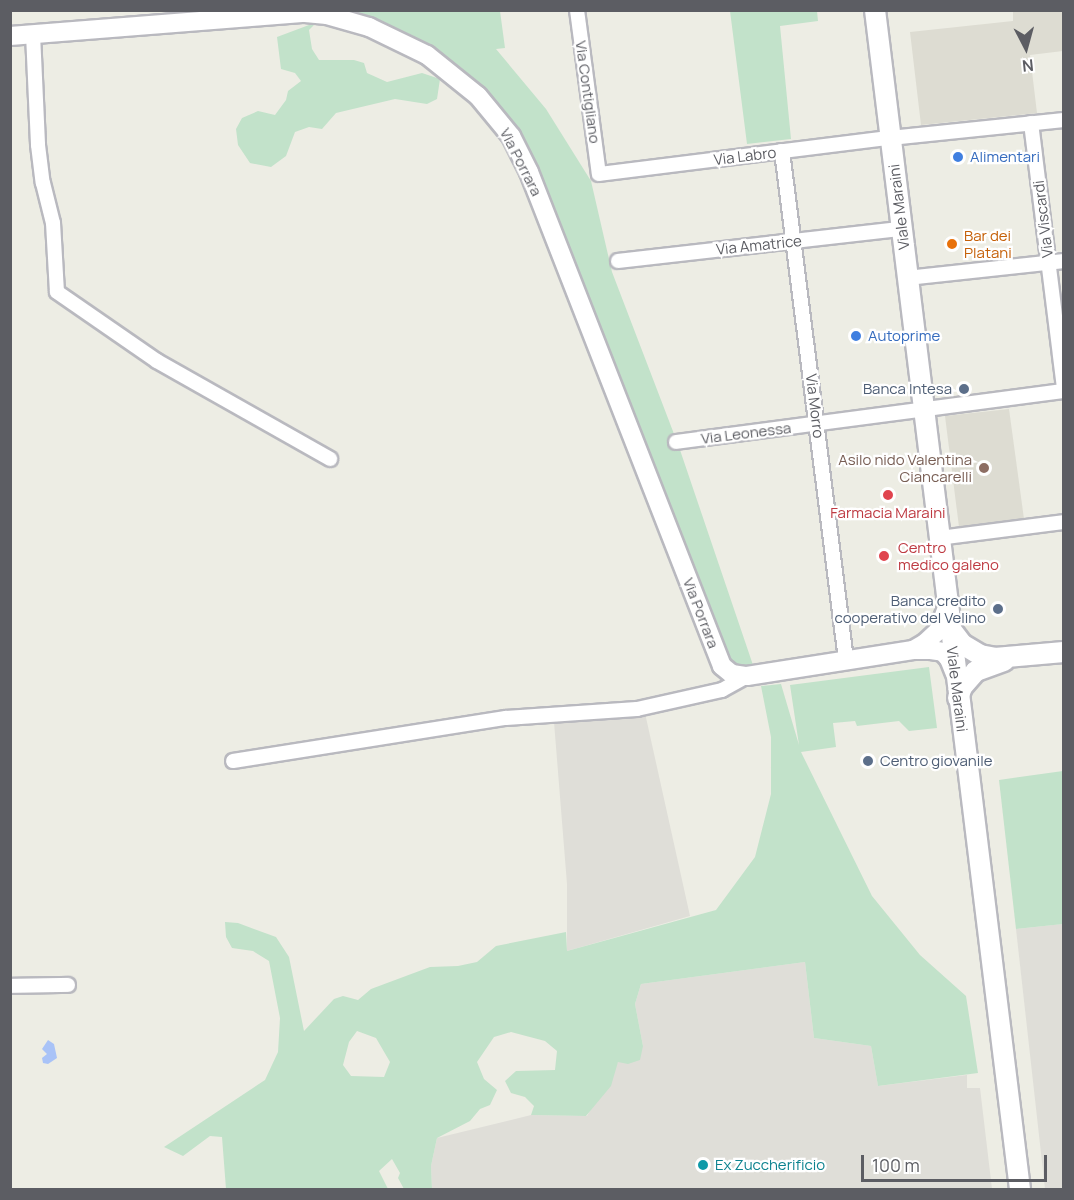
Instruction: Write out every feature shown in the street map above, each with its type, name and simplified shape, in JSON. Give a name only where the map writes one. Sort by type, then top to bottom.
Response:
[{"type":"main road","name":"Viale Maraini","points":[[875,10],[1020,1190]]},
{"type":"main road","points":[[950,628],[962,644],[980,655],[995,658],[1064,652]]},
{"type":"main road","points":[[958,698],[962,687],[976,671],[996,663],[1029,656]]},
{"type":"street","name":"Via Contigliano","points":[[577,10],[599,174]]},
{"type":"street","name":"Via Porrara","points":[[10,36],[280,13],[327,15],[369,27],[410,46],[463,81],[511,136],[529,172],[720,662],[732,674],[747,676]]},
{"type":"street","points":[[33,34],[38,145],[43,183],[53,223],[57,292],[157,361],[330,459]]},
{"type":"street","name":"Via Labro","points":[[599,174],[890,138],[1064,120]]},
{"type":"street","name":"Via Viscardi","points":[[1031,123],[1064,387]]},
{"type":"street","name":"Via Morro","points":[[782,151],[846,660]]},
{"type":"street","name":"Via Amatrice","points":[[618,261],[901,229]]},
{"type":"street","points":[[907,278],[1064,261]]},
{"type":"street","name":"Via Leonessa","points":[[676,442],[1064,392]]},
{"type":"street","points":[[939,538],[1064,522]]},
{"type":"street","points":[[913,650],[938,632],[947,608]]},
{"type":"street","points":[[233,761],[506,718],[637,709],[722,690],[747,676],[913,650],[943,652],[949,659],[955,674]]},
{"type":"street","points":[[10,986],[68,985]]},
{"type":"shaded area","points":[[1013,11],[1063,11],[1063,51],[1030,55],[1037,113],[921,125],[910,32],[1013,21]]},
{"type":"shaded area","name":"Asilo nido Valentina Ciancarelli","points":[[1009,409],[1024,519],[959,527],[945,416]]},
{"type":"shaded area","points":[[645,713],[690,916],[567,951],[567,884],[554,722]]},
{"type":"shaded area","points":[[1063,924],[1063,1189],[1045,1189],[1016,929]]},
{"type":"shaded area","name":"Ex Zuccherificio","points":[[805,962],[814,1038],[871,1046],[878,1086],[967,1075],[967,1088],[980,1088],[992,1189],[432,1190],[431,1166],[437,1138],[531,1115],[587,1116],[618,1062],[643,1046],[635,1004],[641,984]]},
{"type":"green space","points":[[237,11],[500,11],[505,48],[496,49],[546,109],[591,181],[612,272],[679,447],[754,668],[739,672],[728,664],[529,172],[478,96],[369,27]]},
{"type":"green space","points":[[730,11],[817,11],[818,21],[780,26],[791,139],[747,144]]},
{"type":"green space","points":[[317,22],[309,30],[312,49],[319,60],[354,60],[364,63],[367,73],[387,82],[422,73],[440,79],[437,99],[427,104],[395,99],[336,113],[322,129],[309,127],[295,132],[286,156],[271,167],[250,163],[238,145],[236,129],[242,118],[258,111],[275,115],[286,100],[288,91],[301,81],[295,73],[281,69],[277,37]]},
{"type":"green space","points":[[929,667],[937,728],[909,731],[899,721],[857,726],[855,721],[833,723],[836,747],[801,752],[872,896],[920,955],[966,996],[978,1073],[878,1086],[871,1046],[814,1038],[805,962],[641,984],[635,1004],[643,1046],[640,1060],[628,1064],[618,1062],[611,1086],[586,1116],[531,1115],[534,1106],[525,1097],[511,1093],[505,1081],[516,1071],[555,1070],[557,1051],[545,1041],[511,1032],[494,1037],[477,1062],[484,1079],[497,1090],[490,1105],[480,1109],[470,1121],[437,1138],[431,1166],[432,1189],[404,1189],[398,1178],[400,1173],[392,1159],[379,1171],[388,1189],[226,1189],[222,1137],[210,1136],[183,1156],[164,1147],[265,1080],[278,1052],[280,1018],[269,961],[253,951],[232,948],[226,937],[225,922],[238,923],[276,937],[289,957],[304,1031],[334,999],[343,996],[358,1000],[371,989],[430,967],[458,966],[477,962],[496,946],[566,932],[567,951],[716,910],[755,857],[771,794],[771,737],[761,686],[781,684],[799,745],[790,685]],"holes":[[[357,1031],[376,1038],[390,1062],[384,1077],[351,1076],[343,1065],[349,1042]]]},
{"type":"green space","points":[[1063,771],[1063,924],[1016,929],[999,780]]},
{"type":"water","points":[[48,1040],[54,1044],[57,1058],[48,1064],[43,1063],[42,1058],[47,1054],[42,1049]]},
{"type":"place","name":"Alimentari","points":[[958,157]]},
{"type":"place","name":"Bar dei Platani","points":[[952,244]]},
{"type":"place","name":"Autoprime","points":[[856,336]]},
{"type":"place","name":"Banca Intesa","points":[[964,389]]},
{"type":"place","name":"Asilo nido Valentina Ciancarelli","points":[[984,468]]},
{"type":"place","name":"Farmacia Maraini","points":[[888,495]]},
{"type":"place","name":"Centro medico galeno","points":[[884,556]]},
{"type":"place","name":"Banca credito cooperativo del Velino","points":[[998,609]]},
{"type":"place","name":"Centro giovanile","points":[[868,761]]},
{"type":"place","name":"Ex Zuccherificio","points":[[703,1165]]}]
